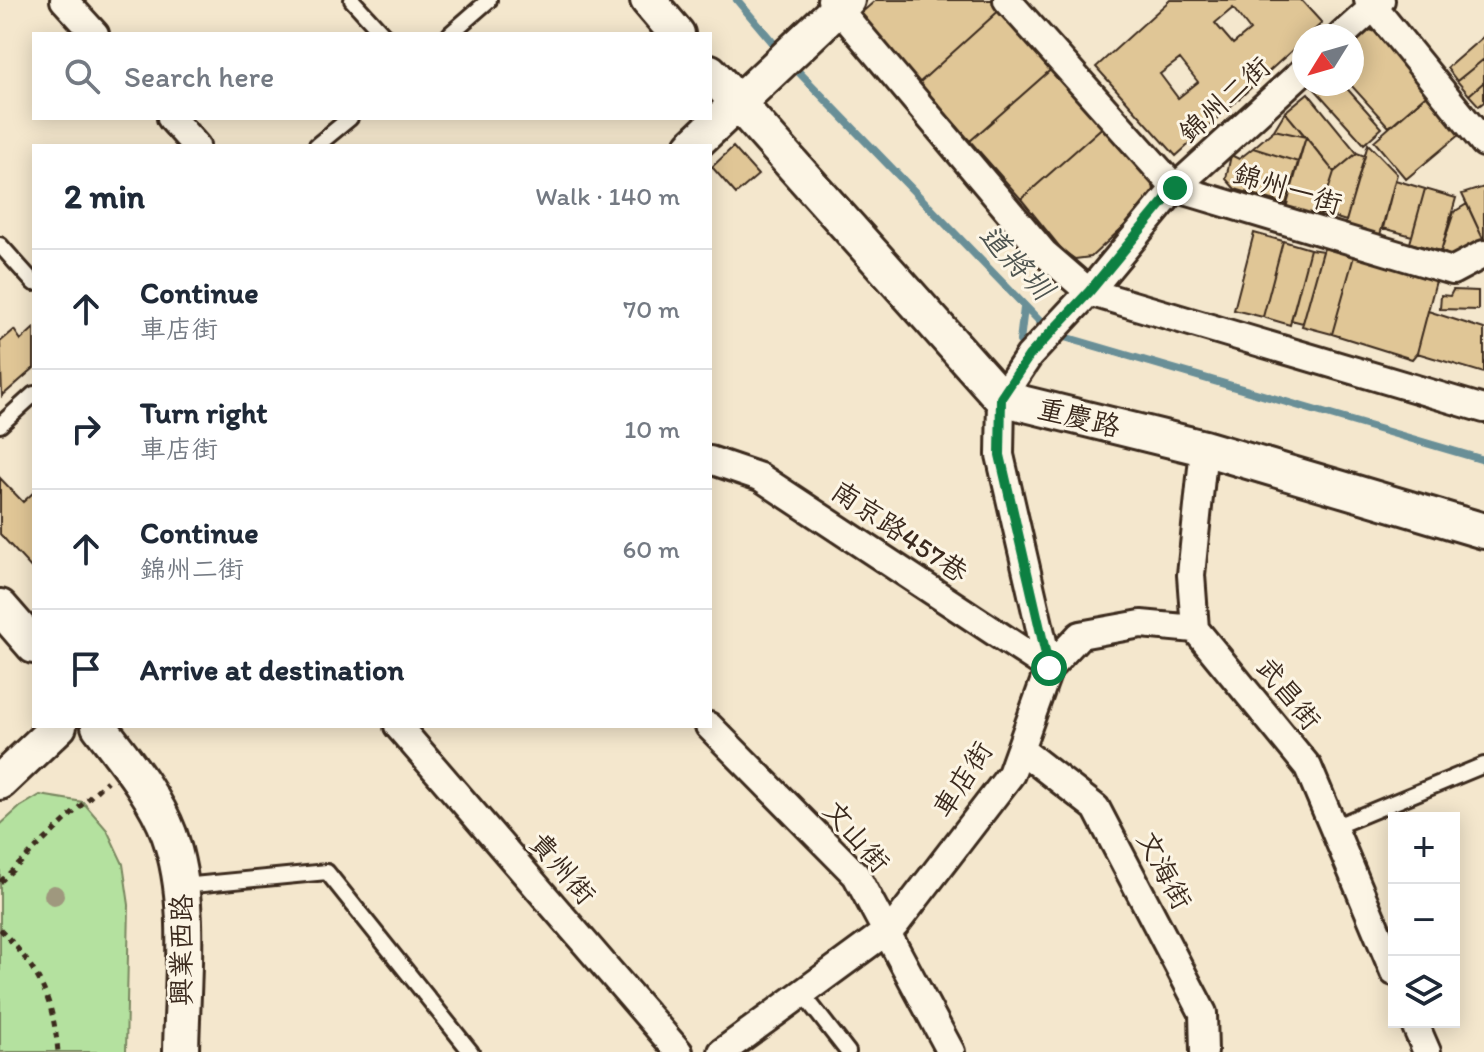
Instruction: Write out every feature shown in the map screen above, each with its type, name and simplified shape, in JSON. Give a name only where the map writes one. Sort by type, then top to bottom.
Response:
[{"type":"street","points":[[64,0],[93,32]]},
{"type":"street","points":[[648,0],[675,32]]},
{"type":"street","points":[[1007,0],[1175,188]]},
{"type":"street","points":[[1353,24],[1374,2],[1484,143]]},
{"type":"street","points":[[694,144],[765,79],[834,8],[1082,299],[1484,409]]},
{"type":"street","name":"重慶路","points":[[712,74],[1001,398],[1204,448],[1484,531]]},
{"type":"street","name":"錦州二街","points":[[1001,398],[1029,356],[1082,299],[1175,188],[1292,81]]},
{"type":"street","points":[[173,120],[194,144]]},
{"type":"street","name":"錦州一街","points":[[1175,188],[1452,271],[1484,254]]},
{"type":"street","points":[[1001,398],[1000,455],[1049,668]]},
{"type":"street","points":[[1049,668],[1080,635],[1141,624],[1195,629],[1191,575],[1204,448]]},
{"type":"street","name":"南京路457巷","points":[[712,461],[760,477],[1049,668]]},
{"type":"street","points":[[0,607],[32,644]]},
{"type":"street","name":"武昌街","points":[[1195,629],[1308,767],[1388,958]]},
{"type":"street","name":"車店街","points":[[722,1052],[887,931],[1011,774],[1049,668]]},
{"type":"street","points":[[0,782],[57,728]]},
{"type":"street","name":"興業西路","points":[[101,728],[141,781],[168,832],[183,886],[181,1052]]},
{"type":"street","name":"貴州街","points":[[400,728],[679,1052]]},
{"type":"street","name":"文山街","points":[[711,728],[856,875],[951,1052]]},
{"type":"street","name":"文海街","points":[[1020,749],[1096,808],[1203,1013],[1204,1052]]},
{"type":"street","points":[[1417,1028],[1427,1052]]},
{"type":"lane","points":[[352,0],[381,32]]},
{"type":"lane","points":[[452,32],[489,0]]},
{"type":"lane","points":[[318,144],[348,120]]},
{"type":"lane","points":[[0,245],[32,281]]},
{"type":"lane","points":[[0,425],[32,396]]},
{"type":"lane","points":[[1334,827],[1484,765]]},
{"type":"lane","points":[[183,886],[327,872],[471,1052]]},
{"type":"lane","points":[[802,993],[848,1052]]},
{"type":"path","points":[[0,882],[108,781]]},
{"type":"path","points":[[0,929],[33,964],[55,1014],[58,1052]]},
{"type":"green space","points":[[40,795],[83,802],[107,830],[123,864],[129,905],[126,1052],[0,1052],[0,825]]},
{"type":"building","points":[[876,0],[997,0],[1003,7],[919,83],[860,14]]},
{"type":"building","points":[[1170,0],[1301,0],[1322,23],[1292,24],[1292,50],[1176,156],[1096,67]],"holes":[[[1233,8],[1250,30],[1233,44],[1215,23]],[[1180,59],[1198,82],[1178,98],[1160,74]]]},
{"type":"building","points":[[1003,7],[1055,66],[970,141],[919,83]]},
{"type":"building","points":[[1364,31],[1384,34],[1432,90],[1389,127],[1361,96],[1364,96]]},
{"type":"building","points":[[1484,36],[1484,59],[1457,81],[1447,68]]},
{"type":"building","points":[[1484,59],[1484,82],[1469,95],[1457,81]]},
{"type":"building","points":[[1055,66],[1106,124],[1021,199],[970,141]]},
{"type":"building","points":[[1484,82],[1484,102],[1479,106],[1469,95]]},
{"type":"building","points":[[1432,90],[1466,129],[1406,179],[1374,141]]},
{"type":"building","points":[[1304,96],[1310,96],[1357,153],[1334,172],[1285,112]]},
{"type":"building","points":[[1321,96],[1354,96],[1382,128],[1364,144]]},
{"type":"building","points":[[1285,112],[1306,137],[1274,130]]},
{"type":"building","points":[[1106,124],[1152,171],[1154,192],[1138,213],[1091,257],[1075,259],[1063,251],[1021,199]]},
{"type":"building","points":[[1274,130],[1306,137],[1298,162],[1253,148]]},
{"type":"building","points":[[1306,137],[1334,172],[1319,218],[1286,208]]},
{"type":"building","points":[[1368,144],[1397,174],[1380,235],[1345,225]]},
{"type":"building","points":[[733,147],[758,175],[736,194],[712,167]]},
{"type":"building","points":[[1253,148],[1298,162],[1286,204],[1235,189],[1226,179],[1231,155],[1239,159]]},
{"type":"building","points":[[1357,153],[1365,156],[1346,221],[1321,213],[1334,172]]},
{"type":"building","points":[[1395,180],[1425,189],[1412,236],[1383,228]]},
{"type":"building","points":[[1484,187],[1484,241],[1462,194]]},
{"type":"building","points":[[1425,189],[1456,198],[1441,251],[1410,243]]},
{"type":"building","points":[[1467,204],[1484,241],[1452,257],[1441,251],[1454,212]]},
{"type":"building","points":[[1254,233],[1283,241],[1263,317],[1234,310]]},
{"type":"building","points":[[1283,241],[1310,249],[1290,325],[1263,317]]},
{"type":"building","points":[[1324,248],[1354,256],[1332,334],[1302,326]]},
{"type":"building","points":[[1310,249],[1323,251],[1303,323],[1291,320]]},
{"type":"building","points":[[1354,256],[1437,277],[1417,353],[1412,359],[1332,334]]},
{"type":"building","points":[[1453,290],[1478,291],[1478,310],[1440,309],[1441,295],[1450,296]]},
{"type":"building","points":[[1428,311],[1484,329],[1484,373],[1417,353]]},
{"type":"building","points":[[14,330],[21,340],[32,330],[32,370],[2,396],[0,342]]},
{"type":"building","points":[[0,478],[23,502],[32,494],[32,569],[0,534]]},
{"type":"waterway","name":"道將圳","points":[[737,0],[780,51]]},
{"type":"waterway","name":"道將圳","points":[[792,65],[1051,333],[1484,460]]},
{"type":"waterway","points":[[1020,341],[1024,308]]},
{"type":"route","points":[[1049,668],[1000,455],[1001,398],[1029,356],[1089,292],[1175,188]]}]
